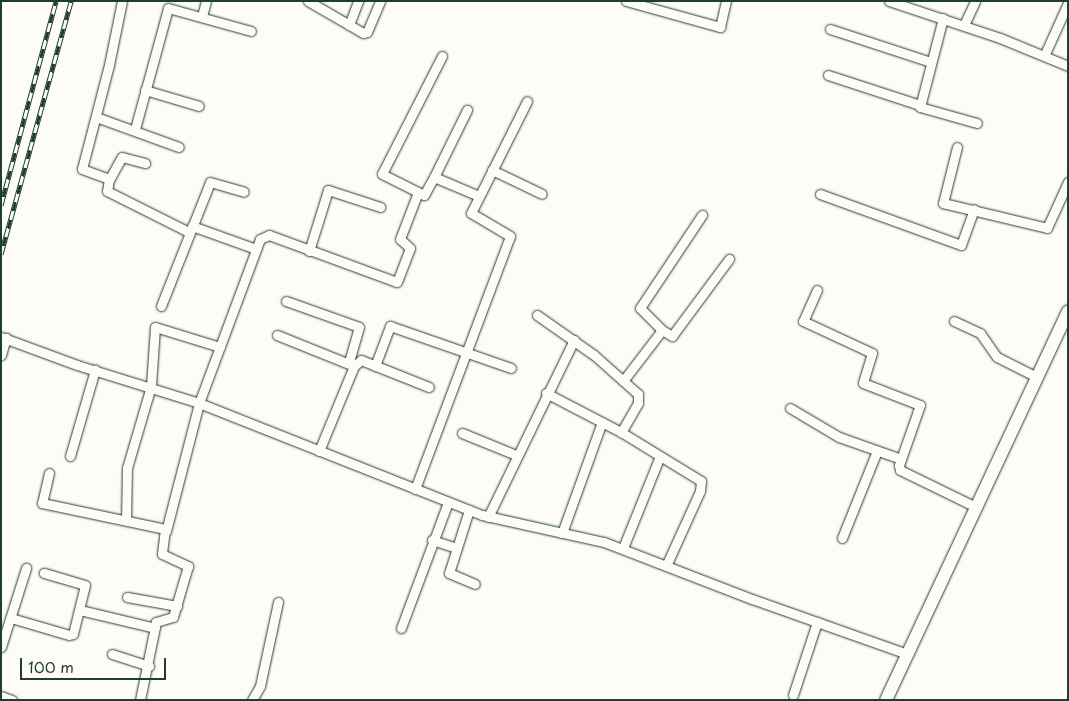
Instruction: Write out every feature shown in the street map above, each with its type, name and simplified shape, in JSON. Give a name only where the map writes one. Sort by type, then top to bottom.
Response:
[{"type":"street","points":[[109,180],[82,169],[96,117],[122,1]]},
{"type":"street","points":[[202,16],[206,1]]},
{"type":"street","points":[[308,1],[319,4],[349,25],[367,32],[380,1]]},
{"type":"street","points":[[349,25],[358,1]]},
{"type":"street","points":[[626,1],[720,27],[726,1]]},
{"type":"street","points":[[889,1],[964,25],[1068,66]]},
{"type":"street","points":[[964,25],[975,1]]},
{"type":"street","points":[[1044,56],[1068,3]]},
{"type":"street","points":[[135,129],[168,8],[251,31]]},
{"type":"street","points":[[920,105],[943,18]]},
{"type":"street","points":[[830,29],[932,62]]},
{"type":"street","points":[[442,56],[382,173],[426,195],[467,110]]},
{"type":"street","points":[[828,75],[920,105],[922,109],[977,123]]},
{"type":"street","points":[[145,90],[199,106]]},
{"type":"street","points":[[415,489],[464,351],[510,236],[508,232],[471,214],[527,101]]},
{"type":"street","points":[[96,117],[135,129],[179,147]]},
{"type":"street","points":[[957,147],[942,202],[1047,228],[1068,182]]},
{"type":"street","points":[[145,163],[122,157],[109,180],[107,191],[191,229],[256,249]]},
{"type":"street","points":[[492,170],[542,194]]},
{"type":"street","points":[[434,176],[479,196]]},
{"type":"street","points":[[161,306],[210,182],[244,192]]},
{"type":"street","points":[[309,251],[328,190],[380,206]]},
{"type":"street","points":[[140,700],[150,666],[155,628],[158,620],[173,616],[188,567],[162,554],[166,531],[199,403],[262,237],[269,235],[397,282],[410,248],[400,239],[418,192]]},
{"type":"street","points":[[820,194],[961,245],[974,209]]},
{"type":"street","points":[[702,215],[640,308],[662,330],[673,336],[729,259]]},
{"type":"street","points":[[817,290],[804,321],[872,353],[863,384],[920,405],[901,459],[900,470],[976,507]]},
{"type":"street","points":[[286,301],[359,327],[352,364],[319,451]]},
{"type":"street","points":[[886,700],[1068,311]]},
{"type":"street","points":[[537,315],[574,340],[640,396],[621,432]]},
{"type":"street","points":[[954,321],[980,334],[997,358],[1037,377]]},
{"type":"street","points":[[374,366],[390,326],[512,368]]},
{"type":"street","points":[[126,520],[128,463],[151,386],[154,328],[220,346]]},
{"type":"street","points":[[623,381],[662,330]]},
{"type":"street","points":[[277,335],[352,364]]},
{"type":"street","points":[[1,355],[3,338],[95,370],[151,386],[199,403],[488,517],[623,548],[666,566],[907,654]]},
{"type":"street","points":[[488,517],[546,393],[574,340]]},
{"type":"street","points":[[352,364],[359,360],[429,388]]},
{"type":"street","points":[[70,456],[95,370]]},
{"type":"street","points":[[546,393],[621,432],[698,478],[701,486],[666,566]]},
{"type":"street","points":[[790,408],[839,437],[901,459]]},
{"type":"street","points":[[562,533],[602,422]]},
{"type":"street","points":[[462,433],[516,455]]},
{"type":"street","points":[[842,538],[877,451]]},
{"type":"street","points":[[623,548],[660,456]]},
{"type":"street","points":[[48,473],[43,503],[126,520],[166,531]]},
{"type":"street","points":[[401,628],[432,540],[448,502]]},
{"type":"street","points":[[469,510],[450,574],[474,584]]},
{"type":"street","points":[[432,540],[457,548]]},
{"type":"street","points":[[1,647],[26,568]]},
{"type":"street","points":[[11,618],[71,636],[86,585],[44,573]]},
{"type":"street","points":[[127,597],[177,606]]},
{"type":"street","points":[[252,700],[260,686],[278,602]]},
{"type":"street","points":[[80,610],[155,628]]},
{"type":"street","points":[[793,695],[817,622]]},
{"type":"street","points":[[112,654],[150,666]]},
{"type":"street","points":[[1,696],[12,700]]},
{"type":"railway","points":[[1,205],[56,1]]},
{"type":"railway","points":[[1,254],[71,1]]}]
